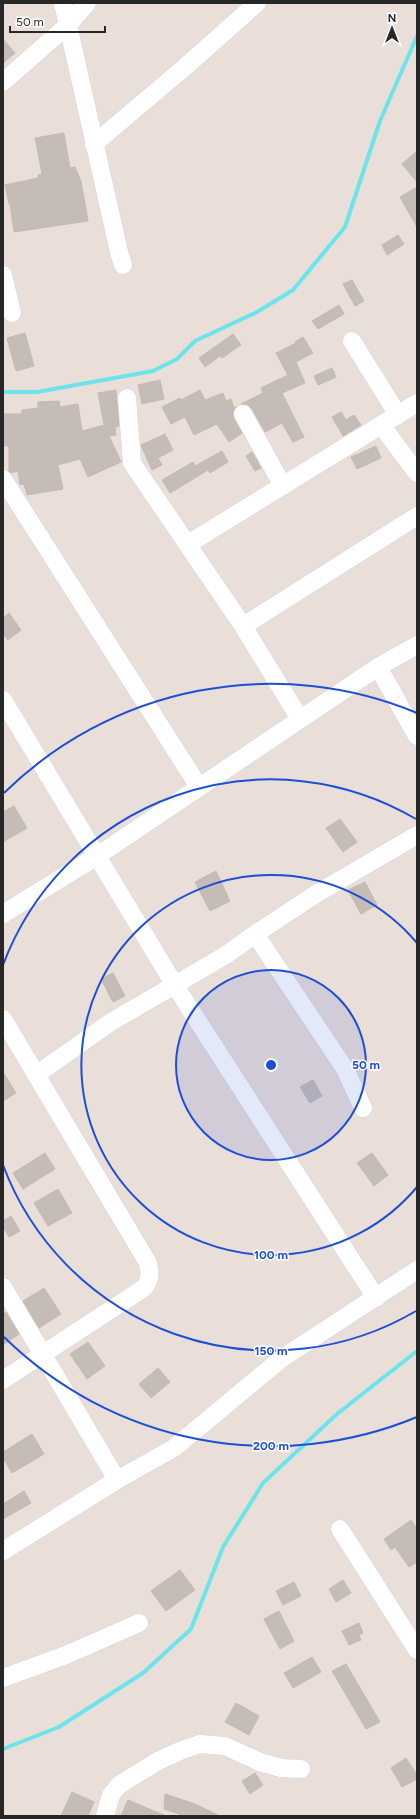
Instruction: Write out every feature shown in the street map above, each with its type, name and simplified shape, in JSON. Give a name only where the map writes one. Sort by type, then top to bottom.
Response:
[{"type":"street","points":[[63,3],[94,144],[123,265]]},
{"type":"street","points":[[3,82],[68,25],[87,3]]},
{"type":"street","points":[[94,144],[257,3]]},
{"type":"street","points":[[3,275],[12,313]]},
{"type":"street","points":[[352,341],[398,415]]},
{"type":"street","points":[[127,398],[132,463],[243,626],[300,719]]},
{"type":"street","points":[[188,544],[417,403]]},
{"type":"street","points":[[243,414],[283,486]]},
{"type":"street","points":[[381,425],[417,473]]},
{"type":"street","points":[[3,478],[199,787]]},
{"type":"street","points":[[243,626],[417,516]]},
{"type":"street","points":[[3,914],[97,856],[378,667],[417,645]]},
{"type":"street","points":[[378,667],[417,736]]},
{"type":"street","points":[[3,700],[174,984],[376,1298]]},
{"type":"street","points":[[36,1075],[111,1022],[174,984],[226,956],[255,934],[316,894],[417,835]]},
{"type":"street","points":[[255,934],[345,1069],[363,1108]]},
{"type":"street","points":[[3,1019],[148,1263],[150,1273],[150,1280],[144,1288],[3,1380]]},
{"type":"street","points":[[3,1551],[117,1480],[174,1448],[281,1359],[417,1270]]},
{"type":"street","points":[[3,1287],[117,1480]]},
{"type":"street","points":[[340,1529],[417,1650]]},
{"type":"street","points":[[3,1678],[66,1655],[139,1623]]},
{"type":"street","points":[[105,1816],[111,1795],[119,1785],[158,1761],[200,1744],[225,1746],[260,1762],[281,1768],[301,1769]]},
{"type":"building","points":[[3,39],[15,53],[3,63]]},
{"type":"building","points":[[64,133],[70,168],[75,167],[81,181],[88,221],[14,232],[10,204],[5,185],[38,178],[38,175],[42,174],[35,138]]},
{"type":"building","points":[[417,151],[417,182],[402,164]]},
{"type":"building","points":[[417,187],[417,227],[400,197]]},
{"type":"building","points":[[398,235],[404,244],[387,255],[382,245]]},
{"type":"building","points":[[352,280],[364,301],[355,306],[343,284]]},
{"type":"building","points":[[339,305],[344,314],[318,329],[312,321]]},
{"type":"building","points":[[25,333],[34,366],[16,371],[7,338]]},
{"type":"building","points":[[233,334],[241,345],[222,358],[220,356],[205,367],[199,358]]},
{"type":"building","points":[[303,337],[313,353],[296,362],[305,383],[282,393],[304,437],[293,442],[282,423],[265,432],[252,409],[248,405],[241,404],[263,393],[261,388],[288,375],[276,353],[296,343],[295,342]]},
{"type":"building","points":[[332,368],[336,377],[318,385],[314,376]]},
{"type":"building","points":[[160,380],[164,399],[142,404],[138,385]]},
{"type":"building","points":[[116,390],[119,426],[115,427],[116,435],[109,436],[121,462],[88,477],[80,459],[58,465],[63,489],[27,495],[24,484],[20,485],[18,471],[11,473],[9,471],[9,446],[3,446],[3,414],[22,414],[22,410],[38,408],[38,402],[59,401],[60,407],[78,404],[82,431],[104,425],[98,393]]},
{"type":"building","points":[[200,390],[205,400],[223,393],[226,401],[231,399],[234,408],[236,407],[233,413],[234,419],[242,433],[229,442],[217,424],[194,435],[185,417],[171,424],[162,407],[180,398],[181,400]]},
{"type":"building","points":[[341,412],[346,420],[354,415],[361,425],[343,436],[332,417]]},
{"type":"building","points":[[165,434],[173,450],[158,458],[162,465],[152,470],[141,445]]},
{"type":"building","points":[[376,446],[381,458],[357,469],[351,457]]},
{"type":"building","points":[[222,451],[228,462],[210,473],[208,470],[170,493],[162,480],[193,462],[195,466]]},
{"type":"building","points":[[252,452],[261,468],[255,471],[246,456]]},
{"type":"building","points":[[9,613],[21,630],[8,640],[3,634],[3,618]]},
{"type":"building","points":[[14,806],[27,828],[3,842],[3,812]]},
{"type":"building","points":[[340,819],[357,842],[343,852],[326,828]]},
{"type":"building","points":[[216,871],[230,901],[210,911],[195,882]]},
{"type":"building","points":[[365,882],[377,905],[361,914],[348,890]]},
{"type":"building","points":[[113,973],[125,996],[113,1002],[101,979]]},
{"type":"building","points":[[3,1072],[16,1093],[3,1101]]},
{"type":"building","points":[[313,1080],[322,1096],[310,1103],[300,1087]]},
{"type":"building","points":[[45,1153],[55,1169],[23,1189],[13,1173]]},
{"type":"building","points":[[372,1153],[388,1175],[374,1186],[357,1163]]},
{"type":"building","points":[[58,1189],[72,1213],[48,1226],[34,1203]]},
{"type":"building","points":[[11,1216],[20,1231],[9,1237],[3,1227],[3,1221]]},
{"type":"building","points":[[44,1288],[61,1314],[39,1328],[23,1301]]},
{"type":"building","points":[[6,1312],[19,1334],[3,1345],[3,1314]]},
{"type":"building","points":[[88,1342],[105,1366],[87,1379],[70,1354]]},
{"type":"building","points":[[158,1368],[170,1382],[151,1398],[139,1384]]},
{"type":"building","points":[[32,1434],[44,1454],[12,1473],[3,1458],[3,1452]]},
{"type":"building","points":[[24,1491],[31,1503],[3,1519],[3,1504]]},
{"type":"building","points":[[411,1520],[417,1529],[417,1562],[409,1567],[395,1547],[391,1550],[384,1539]]},
{"type":"building","points":[[180,1570],[195,1590],[166,1611],[151,1591]]},
{"type":"building","points":[[343,1580],[351,1593],[336,1602],[329,1589]]},
{"type":"building","points":[[294,1582],[301,1596],[283,1605],[276,1591]]},
{"type":"building","points":[[279,1611],[294,1641],[280,1649],[264,1619]]},
{"type":"building","points":[[359,1623],[363,1633],[359,1635],[361,1640],[349,1645],[342,1631]]},
{"type":"building","points":[[312,1657],[321,1672],[293,1688],[284,1673]]},
{"type":"building","points":[[346,1664],[380,1722],[366,1729],[332,1671]]},
{"type":"building","points":[[236,1703],[259,1716],[249,1735],[225,1722]]},
{"type":"building","points":[[406,1758],[417,1775],[417,1779],[402,1787],[391,1768]]},
{"type":"building","points":[[255,1773],[263,1785],[250,1794],[242,1781]]},
{"type":"building","points":[[72,1792],[94,1802],[88,1816],[61,1816]]},
{"type":"building","points":[[165,1794],[195,1804],[220,1816],[185,1816],[164,1809]]},
{"type":"building","points":[[128,1800],[166,1816],[121,1816]]},
{"type":"waterway","points":[[3,392],[37,392],[153,371],[177,359],[195,341],[257,312],[293,290],[345,227],[380,121],[417,36]]},
{"type":"waterway","points":[[3,1749],[59,1727],[143,1673],[191,1629],[223,1547],[263,1483],[337,1414],[417,1351]]}]
